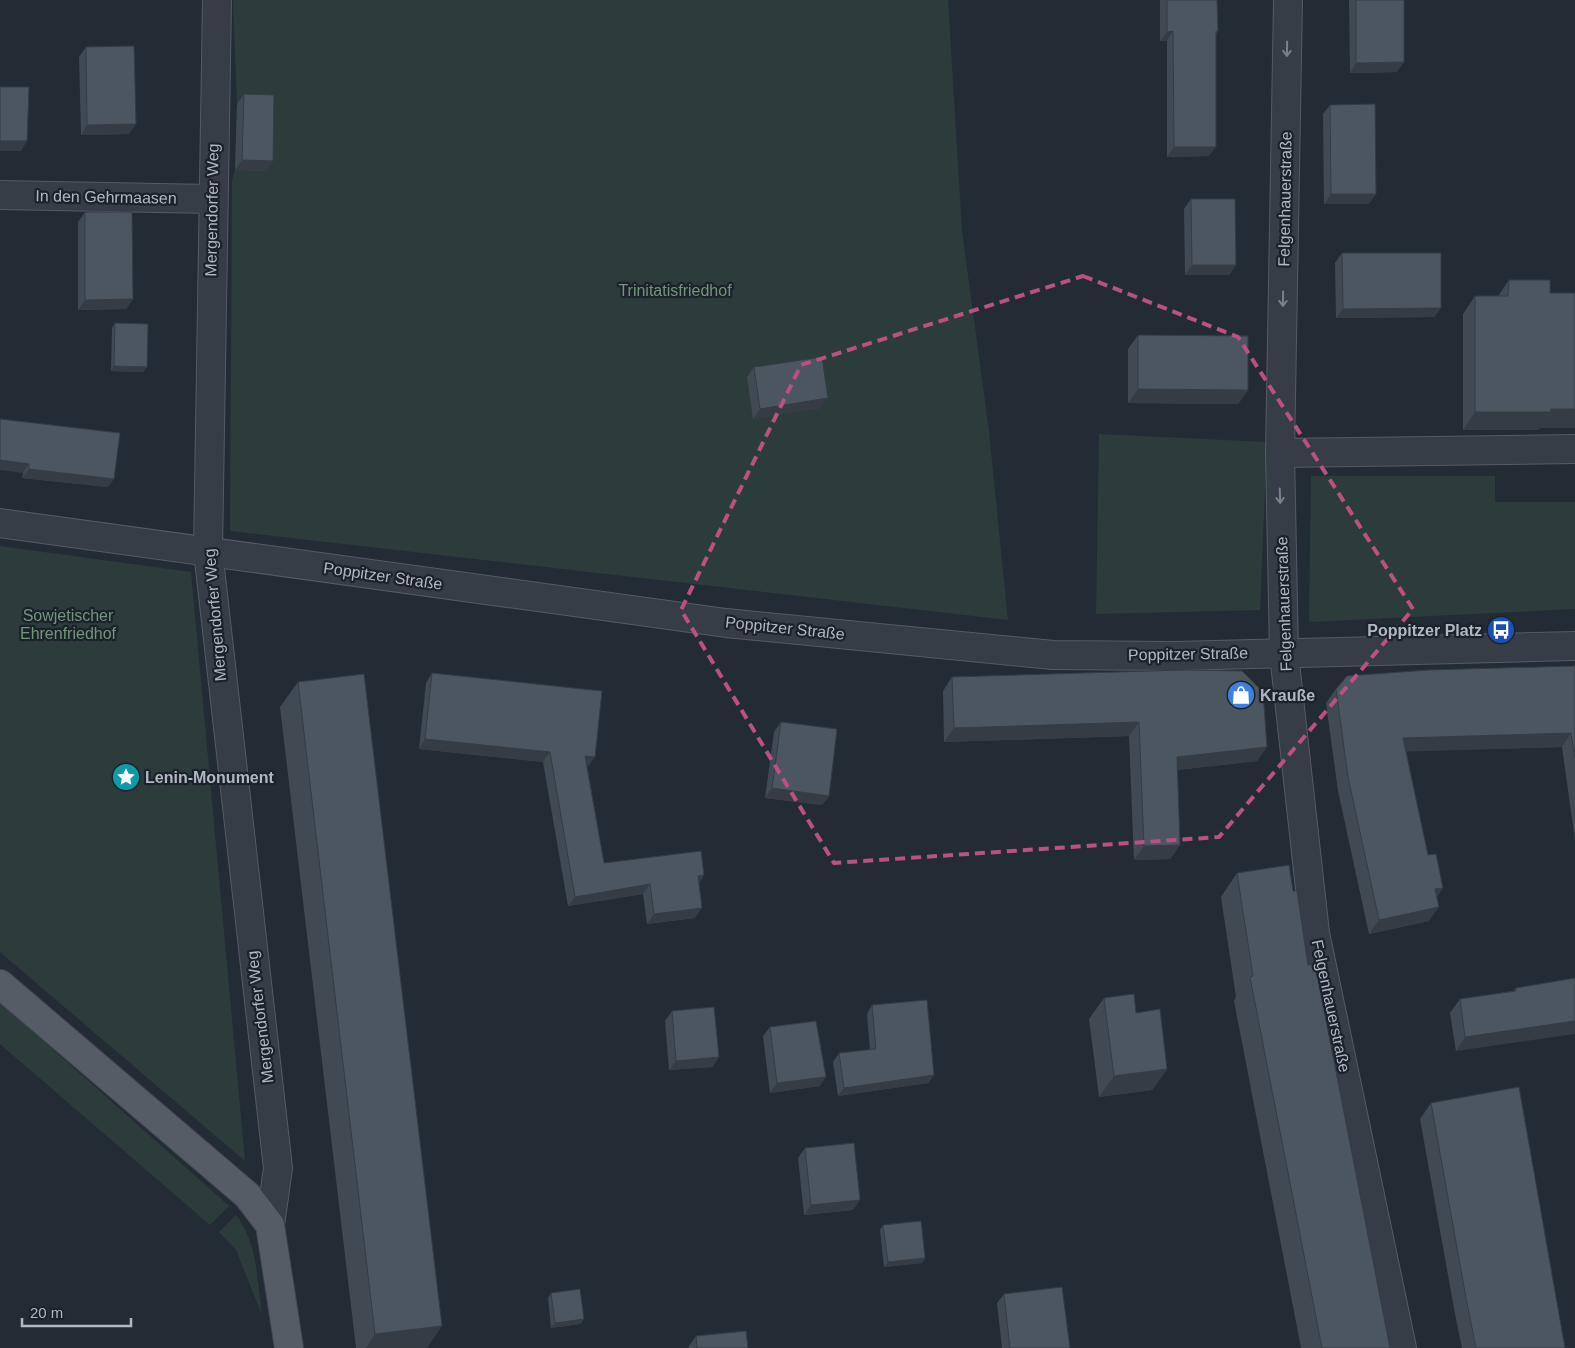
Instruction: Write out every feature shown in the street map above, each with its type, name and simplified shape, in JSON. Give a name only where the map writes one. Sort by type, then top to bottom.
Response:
[{"type":"main road","points":[[0,984],[247,1195],[270,1226],[289,1348]]},
{"type":"street","name":"Mergendorfer Weg","points":[[217,0],[212,199],[208,551],[278,1168],[270,1226]]},
{"type":"street","name":"Felgenhauerstraße","points":[[1288,0],[1280,452],[1284,654],[1315,933],[1402,1348]]},
{"type":"street","name":"In den Gehrmaasen","points":[[0,195],[212,199]]},
{"type":"street","points":[[1280,452],[1575,449]]},
{"type":"street","name":"Poppitzer Straße","points":[[0,523],[726,623],[1053,655],[1284,654],[1575,646]]},
{"type":"highlighted area","points":[[1083,276],[1238,337],[1413,609],[1219,837],[834,863],[681,610],[801,365]]},
{"type":"green space","name":"Trinitatisfriedhof","points":[[233,0],[948,0],[962,231],[989,431],[1008,620],[230,531],[232,181],[235,170],[237,104]]},
{"type":"green space","points":[[1099,434],[1267,442],[1260,610],[1096,614]]},
{"type":"green space","points":[[1311,476],[1495,476],[1495,502],[1575,502],[1575,609],[1309,622]]},
{"type":"green space","name":"Sowjetischer Ehrenfriedhof","points":[[0,546],[191,572],[245,1161],[0,952]]},
{"type":"green space","points":[[0,1003],[229,1206],[210,1225],[0,1044]]},
{"type":"green space","points":[[236,1215],[249,1238],[253,1250],[262,1315],[236,1250],[219,1232]]},
{"type":"building","points":[[1167,0],[1217,0],[1216,147],[1174,147],[1173,31],[1167,32]]},
{"type":"building","points":[[1356,0],[1404,0],[1404,62],[1356,63]]},
{"type":"building","points":[[134,46],[136,124],[87,125],[86,47]]},
{"type":"building","points":[[0,87],[29,87],[27,141],[0,141]]},
{"type":"building","points":[[244,94],[274,95],[273,161],[242,160]]},
{"type":"building","points":[[1375,104],[1376,194],[1331,194],[1330,105]]},
{"type":"building","points":[[1191,199],[1235,199],[1236,265],[1192,265]]},
{"type":"building","points":[[85,212],[132,212],[133,299],[85,300]]},
{"type":"building","points":[[1342,253],[1441,253],[1441,308],[1343,309]]},
{"type":"building","points":[[1509,280],[1550,280],[1550,293],[1575,293],[1575,409],[1551,409],[1551,412],[1475,412],[1475,296],[1508,296]]},
{"type":"building","points":[[115,323],[148,324],[147,367],[114,366]]},
{"type":"building","points":[[1138,335],[1248,336],[1248,390],[1138,389]]},
{"type":"building","points":[[822,357],[828,398],[760,409],[754,367]]},
{"type":"building","points":[[0,419],[120,433],[114,479],[29,469],[29,464],[0,460]]},
{"type":"building","points":[[1575,666],[1575,758],[1571,733],[1403,738],[1428,855],[1436,854],[1443,888],[1435,889],[1439,907],[1379,920],[1348,777],[1336,689],[1347,676],[1428,670]]},
{"type":"building","points":[[1182,670],[1242,671],[1263,692],[1267,747],[1177,757],[1180,845],[1144,846],[1139,722],[954,728],[952,677]]},
{"type":"building","points":[[432,673],[602,691],[595,757],[585,756],[604,863],[701,851],[704,875],[698,876],[702,908],[654,914],[650,884],[575,897],[550,752],[425,739]]},
{"type":"building","points":[[364,674],[442,1326],[375,1334],[298,682]]},
{"type":"building","points":[[781,722],[837,729],[829,796],[772,788]]},
{"type":"building","points":[[1289,865],[1293,891],[1297,891],[1308,965],[1315,964],[1390,1348],[1322,1348],[1250,977],[1253,976],[1237,873]]},
{"type":"building","points":[[1575,978],[1575,1021],[1465,1037],[1460,999],[1516,991],[1516,988]]},
{"type":"building","points":[[1134,994],[1136,1013],[1160,1009],[1167,1069],[1114,1076],[1104,998]]},
{"type":"building","points":[[927,1000],[934,1075],[844,1088],[839,1053],[876,1049],[872,1005]]},
{"type":"building","points":[[714,1007],[719,1057],[676,1061],[672,1011]]},
{"type":"building","points":[[816,1021],[826,1077],[777,1083],[770,1027]]},
{"type":"building","points":[[1519,1087],[1565,1348],[1476,1348],[1431,1103]]},
{"type":"building","points":[[854,1143],[860,1200],[811,1205],[805,1148]]},
{"type":"building","points":[[921,1221],[925,1258],[888,1262],[883,1225]]},
{"type":"building","points":[[1062,1287],[1070,1348],[1010,1348],[1004,1294]]},
{"type":"building","points":[[580,1289],[584,1319],[555,1323],[551,1293]]},
{"type":"building","points":[[746,1331],[748,1348],[697,1348],[696,1336]]},
{"type":"place","name":"Poppitzer Platz","points":[[1501,630]]},
{"type":"place","name":"Krauße","points":[[1241,695]]},
{"type":"place","name":"Lenin-Monument","points":[[126,777]]}]
